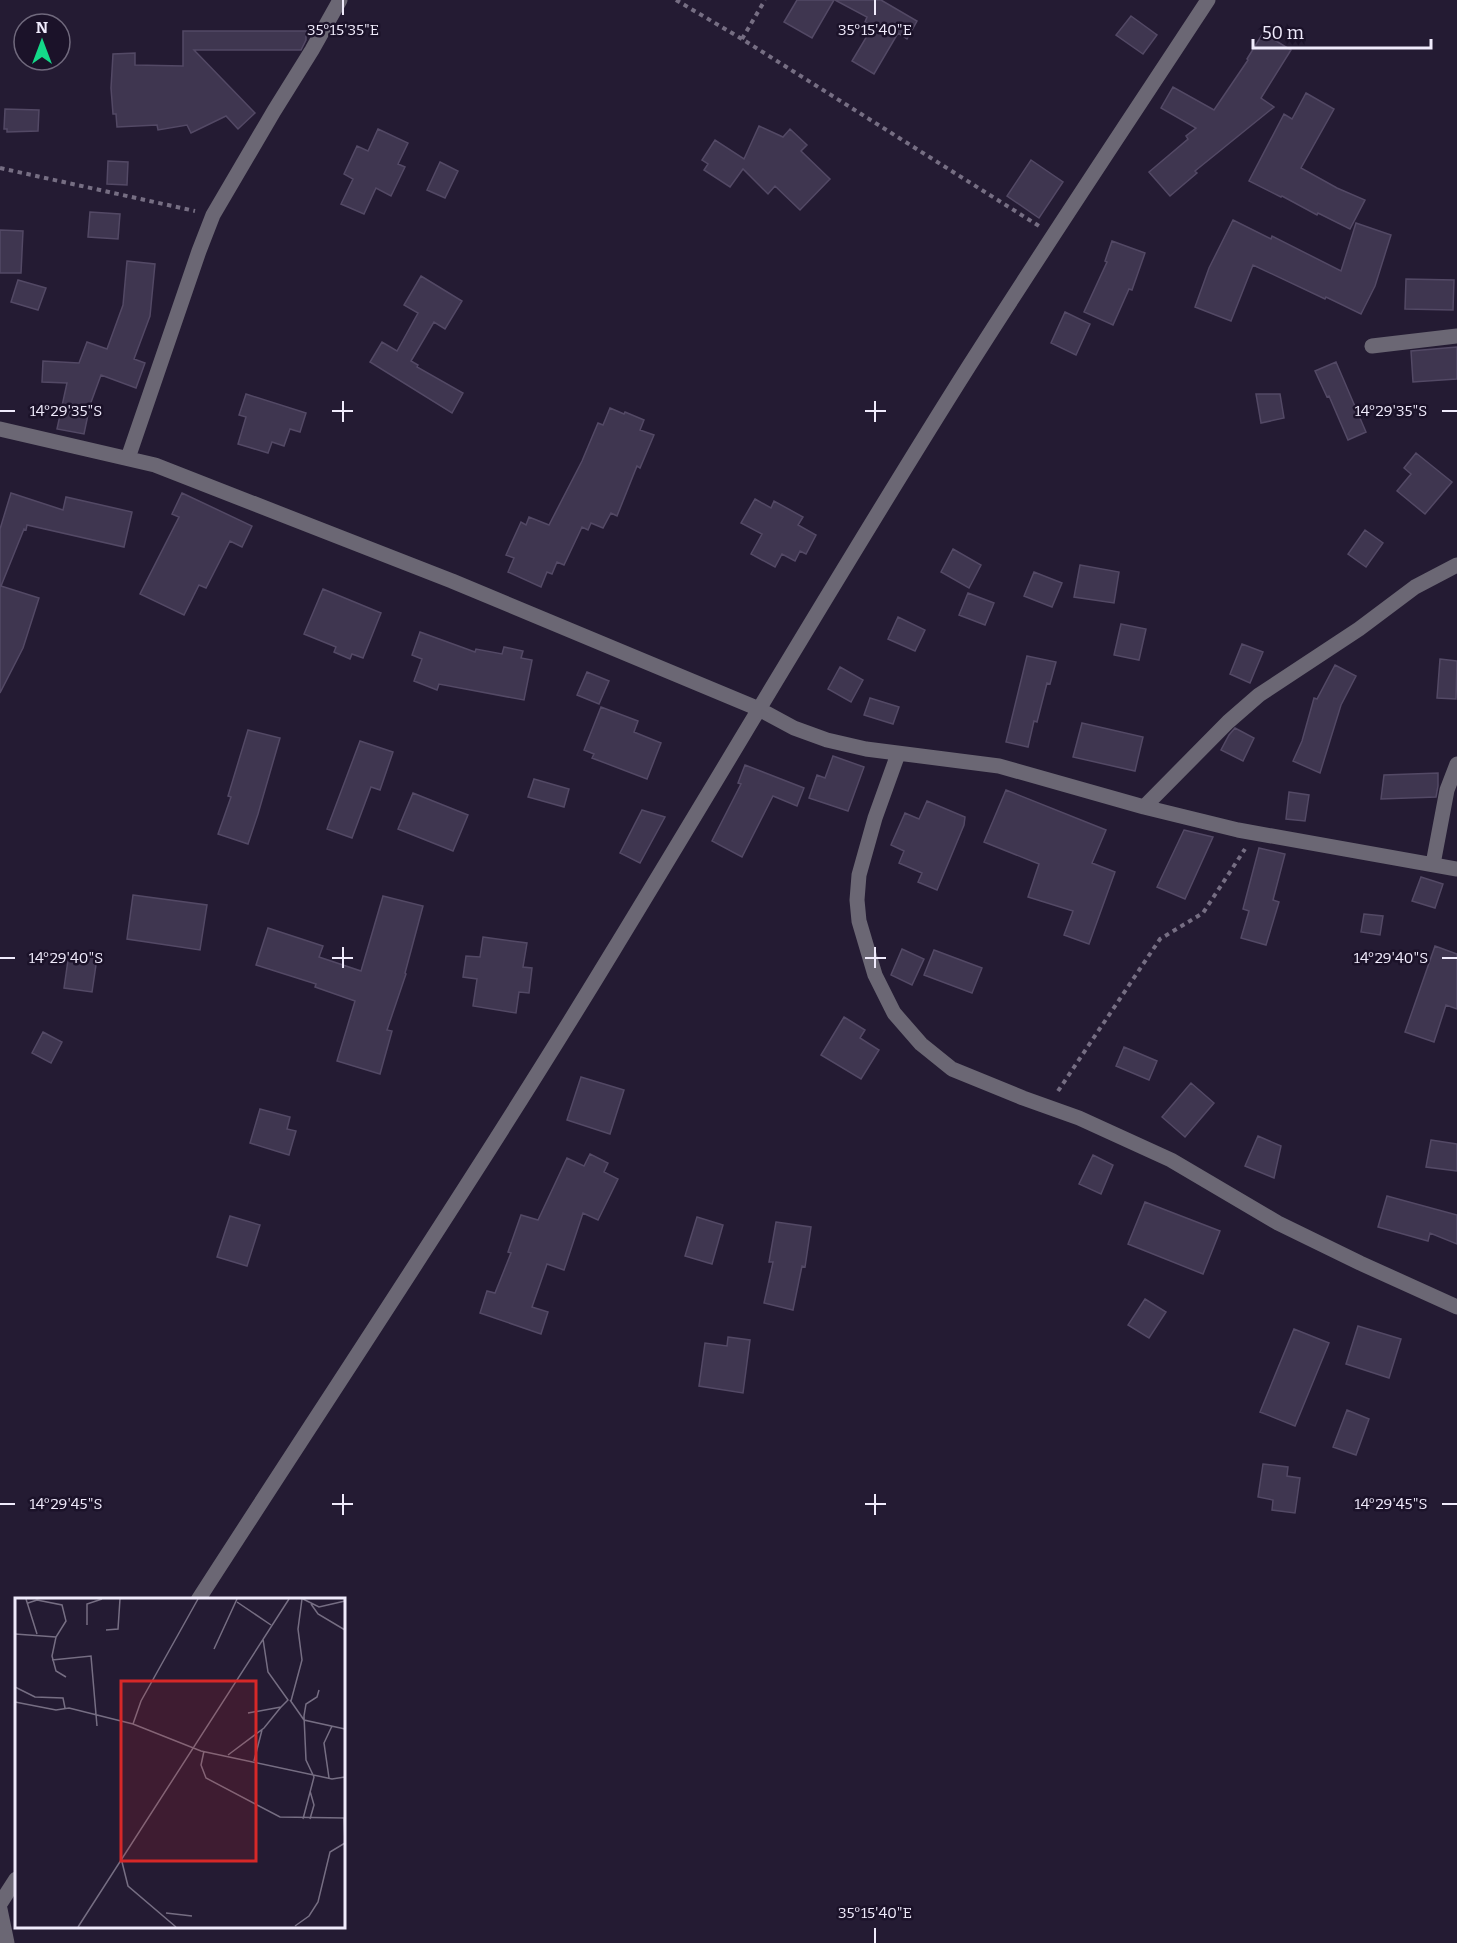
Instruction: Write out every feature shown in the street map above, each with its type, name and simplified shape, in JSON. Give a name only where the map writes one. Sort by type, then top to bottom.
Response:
[{"type":"street","points":[[128,458],[213,215],[340,0]]},
{"type":"street","points":[[199,1598],[538,1072],[959,383],[1052,235],[1208,0]]},
{"type":"street","points":[[1372,346],[1457,336]]},
{"type":"street","points":[[0,429],[155,465],[441,577],[759,709],[794,728],[827,740],[897,754],[999,766],[1144,807],[1238,830],[1457,869]]},
{"type":"street","points":[[1144,807],[1228,722],[1259,695],[1359,629],[1416,587],[1457,565]]},
{"type":"street","points":[[897,754],[875,818],[859,875],[857,900],[859,921],[875,975],[894,1012],[921,1044],[952,1069],[1079,1118],[1171,1161],[1278,1223],[1457,1307]]},
{"type":"street","points":[[1433,864],[1447,790],[1457,764]]},
{"type":"street","points":[[0,1904],[15,1881]]},
{"type":"street","points":[[0,1910],[7,1943]]},
{"type":"path","points":[[676,0],[742,39],[1052,235]]},
{"type":"path","points":[[742,39],[765,0]]},
{"type":"path","points":[[0,168],[213,215]]},
{"type":"path","points":[[1048,1107],[1160,939],[1203,913],[1243,850],[1268,836]]},
{"type":"building","points":[[797,0],[834,0],[812,38],[784,22]]},
{"type":"building","points":[[835,0],[881,0],[917,21],[907,39],[898,33],[874,74],[852,61],[873,26],[865,22],[867,17]]},
{"type":"building","points":[[1131,16],[1157,35],[1143,54],[1116,35]]},
{"type":"building","points":[[183,31],[306,31],[306,40],[301,50],[194,50],[255,113],[238,129],[226,116],[191,133],[187,125],[158,130],[157,125],[117,127],[116,114],[113,114],[111,88],[113,54],[135,53],[135,65],[183,66]]},
{"type":"building","points":[[1263,33],[1291,50],[1261,98],[1274,107],[1195,171],[1197,173],[1170,196],[1149,172],[1188,139],[1186,136],[1196,128],[1161,108],[1173,87],[1214,110],[1248,60]]},
{"type":"building","points":[[1306,93],[1334,109],[1301,168],[1365,200],[1350,229],[1249,181],[1284,114],[1292,119]]},
{"type":"building","points":[[5,109],[39,110],[38,131],[7,132],[7,129],[4,129]]},
{"type":"building","points":[[759,126],[783,137],[790,129],[807,145],[801,151],[830,179],[800,210],[775,186],[768,194],[743,169],[730,187],[704,170],[708,164],[702,160],[715,140],[744,159]]},
{"type":"building","points":[[378,129],[408,143],[398,164],[405,167],[391,196],[376,188],[364,214],[341,204],[353,179],[344,174],[357,146],[368,151]]},
{"type":"building","points":[[1031,160],[1063,182],[1039,218],[1007,196]]},
{"type":"building","points":[[108,161],[128,162],[127,185],[107,184]]},
{"type":"building","points":[[440,162],[458,171],[445,198],[427,190]]},
{"type":"building","points":[[90,212],[120,214],[118,239],[88,237]]},
{"type":"building","points":[[1233,220],[1271,239],[1272,236],[1341,271],[1356,223],[1391,235],[1375,286],[1361,314],[1253,265],[1231,321],[1195,307],[1209,268]]},
{"type":"building","points":[[0,230],[23,231],[21,273],[0,273]]},
{"type":"building","points":[[1112,241],[1145,253],[1132,290],[1129,289],[1113,325],[1084,312],[1107,262],[1105,261]]},
{"type":"building","points":[[127,261],[155,264],[150,316],[134,359],[145,363],[136,388],[101,375],[90,405],[84,434],[57,429],[67,383],[42,382],[43,361],[79,363],[87,342],[107,349],[123,305]]},
{"type":"building","points":[[421,276],[462,301],[445,329],[434,322],[411,361],[418,365],[417,367],[463,393],[452,413],[370,362],[382,342],[397,351],[418,313],[404,305]]},
{"type":"building","points":[[1406,279],[1454,280],[1453,310],[1405,309]]},
{"type":"building","points":[[18,280],[46,288],[38,310],[11,302]]},
{"type":"building","points":[[1065,312],[1090,324],[1076,355],[1051,343]]},
{"type":"building","points":[[1457,347],[1457,379],[1413,382],[1411,351]]},
{"type":"building","points":[[1336,362],[1366,432],[1348,440],[1329,396],[1327,397],[1315,371]]},
{"type":"building","points":[[246,394],[306,413],[300,432],[290,429],[284,446],[272,442],[268,453],[238,444],[246,417],[239,415]]},
{"type":"building","points":[[1256,394],[1280,394],[1284,418],[1261,423]]},
{"type":"building","points":[[610,408],[644,420],[640,430],[654,435],[640,468],[637,466],[617,516],[611,513],[603,528],[591,523],[588,530],[582,527],[564,565],[557,562],[552,574],[547,572],[541,587],[508,572],[514,558],[506,555],[521,522],[526,525],[529,517],[549,525],[582,461],[598,423],[603,425]]},
{"type":"building","points":[[1416,453],[1452,482],[1425,514],[1397,491],[1411,474],[1404,468]]},
{"type":"building","points":[[11,493],[63,510],[66,497],[132,512],[124,547],[27,525],[26,530],[24,529],[1,586],[39,598],[23,648],[0,693],[0,529]]},
{"type":"building","points":[[182,493],[252,526],[242,547],[230,541],[206,588],[199,585],[184,615],[140,594],[179,517],[172,514]]},
{"type":"building","points":[[755,499],[771,508],[774,501],[803,517],[798,525],[816,535],[806,554],[800,551],[795,561],[782,554],[775,567],[751,554],[762,534],[741,523]]},
{"type":"building","points":[[1365,530],[1383,543],[1366,567],[1348,554]]},
{"type":"building","points":[[953,549],[981,565],[969,588],[941,572]]},
{"type":"building","points":[[1080,565],[1119,572],[1114,603],[1074,597]]},
{"type":"building","points":[[1034,572],[1062,583],[1052,607],[1024,596]]},
{"type":"building","points":[[323,589],[381,613],[363,658],[352,654],[350,659],[334,652],[336,647],[304,634]]},
{"type":"building","points":[[968,593],[994,603],[985,625],[959,615]]},
{"type":"building","points":[[898,617],[925,630],[915,651],[888,639]]},
{"type":"building","points":[[1121,624],[1146,629],[1139,660],[1114,655]]},
{"type":"building","points":[[420,632],[475,652],[476,649],[502,654],[504,647],[523,651],[521,658],[532,660],[524,700],[439,684],[437,690],[414,681],[422,659],[412,655]]},
{"type":"building","points":[[1242,644],[1263,652],[1250,683],[1230,674]]},
{"type":"building","points":[[1027,656],[1056,662],[1050,684],[1047,683],[1037,722],[1034,721],[1028,747],[1006,742]]},
{"type":"building","points":[[1440,659],[1457,661],[1456,699],[1437,698]]},
{"type":"building","points":[[1335,665],[1356,676],[1341,705],[1320,773],[1293,761],[1302,741],[1314,698],[1317,699]]},
{"type":"building","points":[[840,667],[863,680],[851,702],[828,689]]},
{"type":"building","points":[[587,672],[609,681],[599,704],[577,695]]},
{"type":"building","points":[[870,698],[899,707],[893,724],[864,715]]},
{"type":"building","points":[[601,707],[638,721],[634,732],[661,743],[647,779],[592,758],[594,754],[584,750]]},
{"type":"building","points":[[1082,723],[1143,737],[1135,771],[1073,757]]},
{"type":"building","points":[[1235,728],[1254,738],[1243,761],[1221,750]]},
{"type":"building","points":[[248,730],[280,738],[248,844],[218,834],[231,797],[228,796]]},
{"type":"building","points":[[360,741],[393,752],[380,790],[371,787],[352,838],[327,829]]},
{"type":"building","points":[[833,756],[864,767],[848,811],[809,798],[817,775],[825,778]]},
{"type":"building","points":[[745,765],[804,788],[797,806],[773,796],[742,857],[712,841],[741,784],[738,783]]},
{"type":"building","points":[[1438,773],[1436,797],[1381,799],[1384,775]]},
{"type":"building","points":[[534,779],[569,789],[564,807],[528,797]]},
{"type":"building","points":[[1006,790],[1106,830],[1092,863],[1115,872],[1089,944],[1064,935],[1073,911],[1028,897],[1039,864],[984,842]]},
{"type":"building","points":[[1289,792],[1309,795],[1305,821],[1286,819]]},
{"type":"building","points":[[413,793],[468,815],[453,851],[398,829]]},
{"type":"building","points":[[927,801],[965,817],[964,825],[937,890],[918,882],[922,873],[899,863],[904,851],[891,845],[905,813],[919,819]]},
{"type":"building","points":[[642,810],[665,817],[640,863],[620,853]]},
{"type":"building","points":[[1184,830],[1213,837],[1185,899],[1157,887]]},
{"type":"building","points":[[1259,848],[1285,854],[1273,900],[1279,902],[1266,945],[1241,938],[1249,911],[1243,909]]},
{"type":"building","points":[[1421,877],[1443,884],[1435,908],[1412,901]]},
{"type":"building","points":[[133,895],[207,905],[200,950],[127,939]]},
{"type":"building","points":[[383,896],[423,906],[406,974],[387,1030],[392,1031],[380,1074],[337,1061],[355,1001],[315,987],[316,984],[256,965],[268,928],[323,946],[319,957],[361,971]]},
{"type":"building","points":[[1364,914],[1383,916],[1380,935],[1361,932]]},
{"type":"building","points":[[483,937],[527,943],[523,967],[532,968],[529,993],[519,992],[516,1013],[473,1006],[477,979],[463,977],[466,956],[480,957]]},
{"type":"building","points":[[1435,946],[1457,954],[1457,1009],[1446,1005],[1434,1042],[1405,1032]]},
{"type":"building","points":[[902,949],[924,959],[912,985],[891,975]]},
{"type":"building","points":[[934,950],[982,968],[972,993],[924,975]]},
{"type":"building","points":[[69,953],[97,958],[92,992],[64,988]]},
{"type":"building","points":[[844,1017],[865,1030],[860,1038],[879,1050],[861,1079],[821,1055]]},
{"type":"building","points":[[43,1032],[62,1042],[51,1063],[32,1053]]},
{"type":"building","points":[[1124,1047],[1157,1061],[1149,1080],[1116,1066]]},
{"type":"building","points":[[581,1077],[624,1090],[610,1134],[567,1120]]},
{"type":"building","points":[[1191,1083],[1214,1103],[1185,1137],[1162,1117]]},
{"type":"building","points":[[260,1109],[290,1117],[287,1129],[296,1131],[289,1155],[250,1143]]},
{"type":"building","points":[[1258,1136],[1281,1146],[1274,1178],[1245,1166]]},
{"type":"building","points":[[1431,1140],[1457,1144],[1457,1171],[1426,1167]]},
{"type":"building","points":[[590,1154],[608,1163],[604,1172],[618,1179],[598,1220],[583,1213],[564,1270],[547,1264],[532,1307],[548,1312],[541,1334],[480,1313],[487,1291],[495,1293],[511,1253],[508,1252],[521,1215],[538,1220],[567,1158],[584,1166]]},
{"type":"building","points":[[1093,1155],[1113,1165],[1101,1194],[1079,1184]]},
{"type":"building","points":[[1387,1196],[1457,1215],[1457,1244],[1430,1233],[1428,1241],[1378,1227]]},
{"type":"building","points":[[1145,1202],[1220,1231],[1203,1274],[1128,1244]]},
{"type":"building","points":[[230,1216],[260,1225],[247,1266],[217,1257]]},
{"type":"building","points":[[697,1217],[723,1225],[712,1264],[685,1256]]},
{"type":"building","points":[[776,1222],[811,1227],[805,1267],[802,1266],[793,1310],[764,1303],[773,1262],[769,1262]]},
{"type":"building","points":[[1145,1299],[1166,1312],[1149,1338],[1128,1325]]},
{"type":"building","points":[[1358,1326],[1401,1339],[1389,1378],[1346,1364]]},
{"type":"building","points":[[1294,1329],[1329,1343],[1295,1426],[1260,1412]]},
{"type":"building","points":[[728,1337],[750,1340],[743,1393],[699,1386],[705,1343],[727,1346]]},
{"type":"building","points":[[1347,1410],[1369,1419],[1356,1455],[1333,1447]]},
{"type":"building","points":[[1263,1464],[1288,1467],[1287,1476],[1300,1478],[1295,1513],[1272,1510],[1273,1500],[1258,1497]]}]
